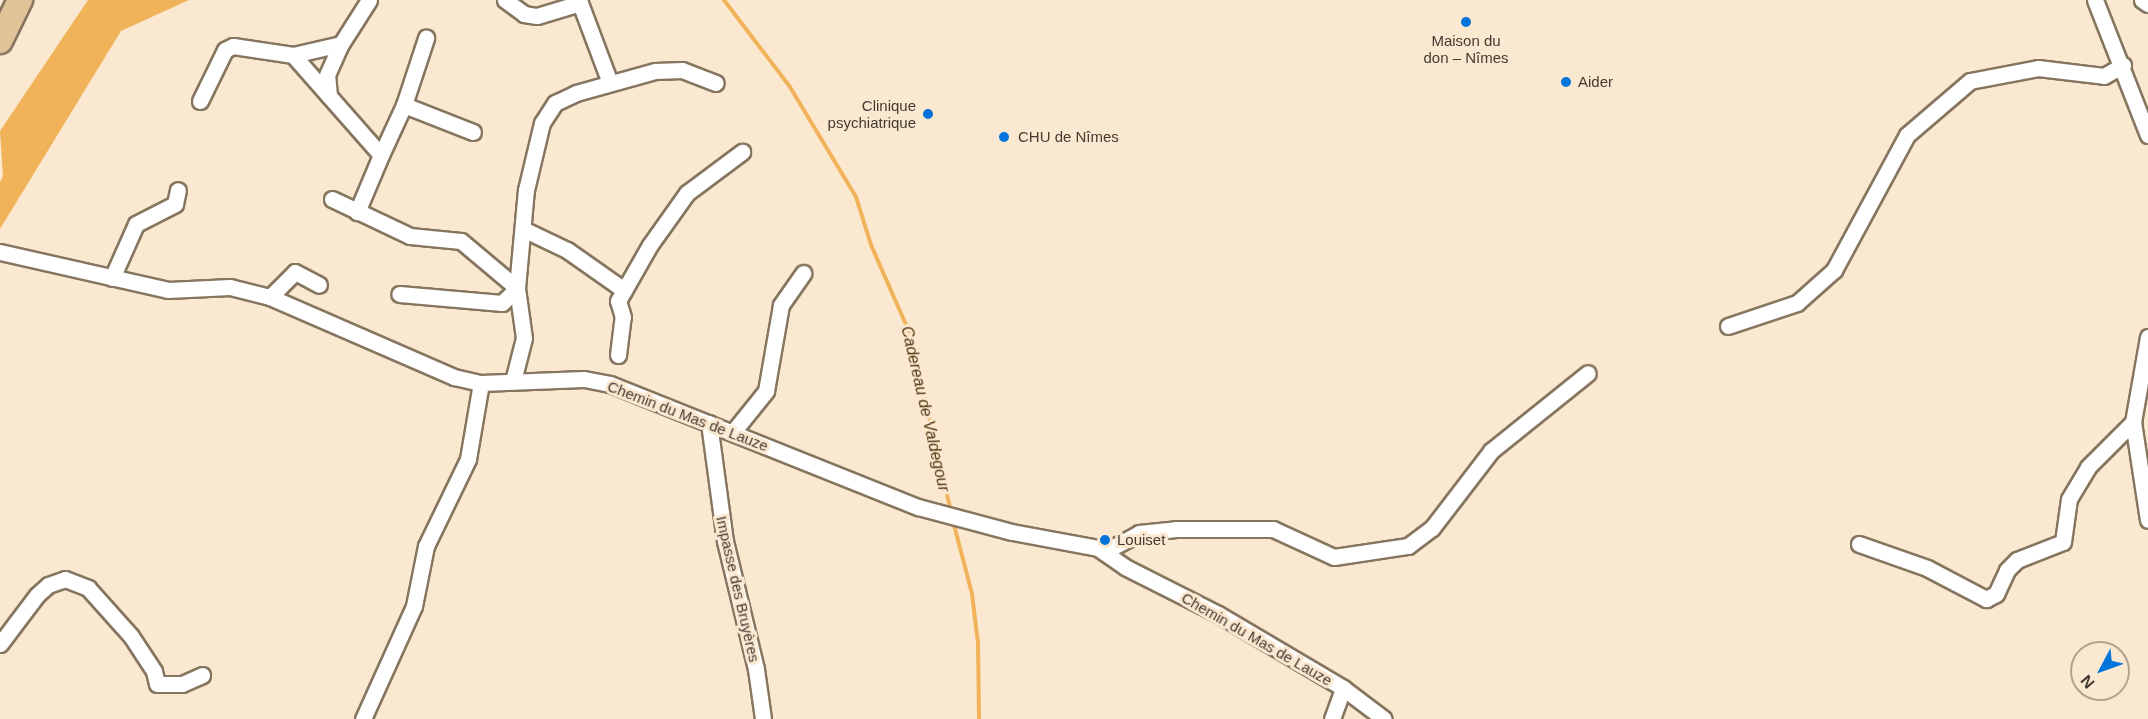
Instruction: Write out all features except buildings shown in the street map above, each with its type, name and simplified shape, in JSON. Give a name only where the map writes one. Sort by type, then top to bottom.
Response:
[{"type":"main road","points":[[0,41],[20,0]]},
{"type":"street","points":[[329,97],[327,75],[341,44],[369,0]]},
{"type":"street","points":[[505,0],[524,15],[537,16],[580,1],[610,83]]},
{"type":"street","points":[[2095,0],[2123,65],[2148,135]]},
{"type":"street","points":[[2142,0],[2148,4]]},
{"type":"street","points":[[357,212],[404,105],[426,38]]},
{"type":"street","points":[[200,102],[225,50],[233,46],[293,55],[341,44]]},
{"type":"street","points":[[293,55],[381,155]]},
{"type":"street","points":[[1728,326],[1797,303],[1834,270],[1907,135],[1970,81],[2038,68],[2104,76],[2123,65]]},
{"type":"street","points":[[513,381],[524,338],[517,288],[525,230],[526,190],[542,123],[555,104],[610,83],[655,71],[682,70],[716,83]]},
{"type":"street","points":[[404,105],[473,132]]},
{"type":"street","points":[[618,355],[623,317],[618,301],[624,290],[681,201],[741,152]]},
{"type":"street","points":[[112,278],[136,224],[175,204],[178,190]]},
{"type":"street","points":[[332,200],[410,236],[461,241],[517,288]]},
{"type":"street","points":[[525,230],[567,250],[624,290]]},
{"type":"street","name":"Chemin du Mas de Lauze","points":[[0,252],[168,290],[230,287],[270,297],[428,369],[481,383],[584,379],[610,384],[942,514],[1012,532],[1074,540],[1109,549],[1125,567],[1218,614],[1343,688],[1384,719]]},
{"type":"street","points":[[270,297],[295,272],[319,285]]},
{"type":"street","points":[[733,432],[766,391],[781,305],[803,273]]},
{"type":"street","points":[[399,294],[502,303],[517,288]]},
{"type":"street","points":[[2148,337],[2133,422],[2148,520]]},
{"type":"street","points":[[1109,549],[1139,533],[1176,529],[1273,529],[1334,557],[1408,546],[1432,528],[1491,451],[1588,373]]},
{"type":"street","points":[[363,719],[414,606],[426,546],[468,459],[481,383]]},
{"type":"street","points":[[1859,544],[1927,568],[1986,599],[1996,594],[2007,570],[2017,560],[2063,542],[2069,499],[2088,467],[2133,422]]},
{"type":"street","name":"Impasse des Bruyères","points":[[709,423],[725,541],[756,669],[762,719]]},
{"type":"street","points":[[0,644],[37,595],[48,585],[65,579],[79,582],[96,596],[144,653],[157,684],[182,684],[202,675]]},
{"type":"street","points":[[1332,719],[1343,688]]},
{"type":"shaded area","points":[[88,0],[189,0],[121,31],[0,229],[0,182],[3,176],[0,131]]},
{"type":"waterway","name":"Cadereau de Valdegour","points":[[724,0],[790,87],[856,197],[871,245],[910,334],[951,511]]},
{"type":"waterway","name":"Cadereau de Valdegour","points":[[953,521],[972,594],[978,643],[979,719]]},
{"type":"place","name":"Maison du don – Nîmes","points":[[1466,22]]},
{"type":"place","name":"Aider","points":[[1566,82]]},
{"type":"place","name":"Clinique psychiatrique","points":[[928,114]]},
{"type":"place","name":"CHU de Nîmes","points":[[1004,137]]},
{"type":"place","name":"Louiset","points":[[1105,540]]}]
